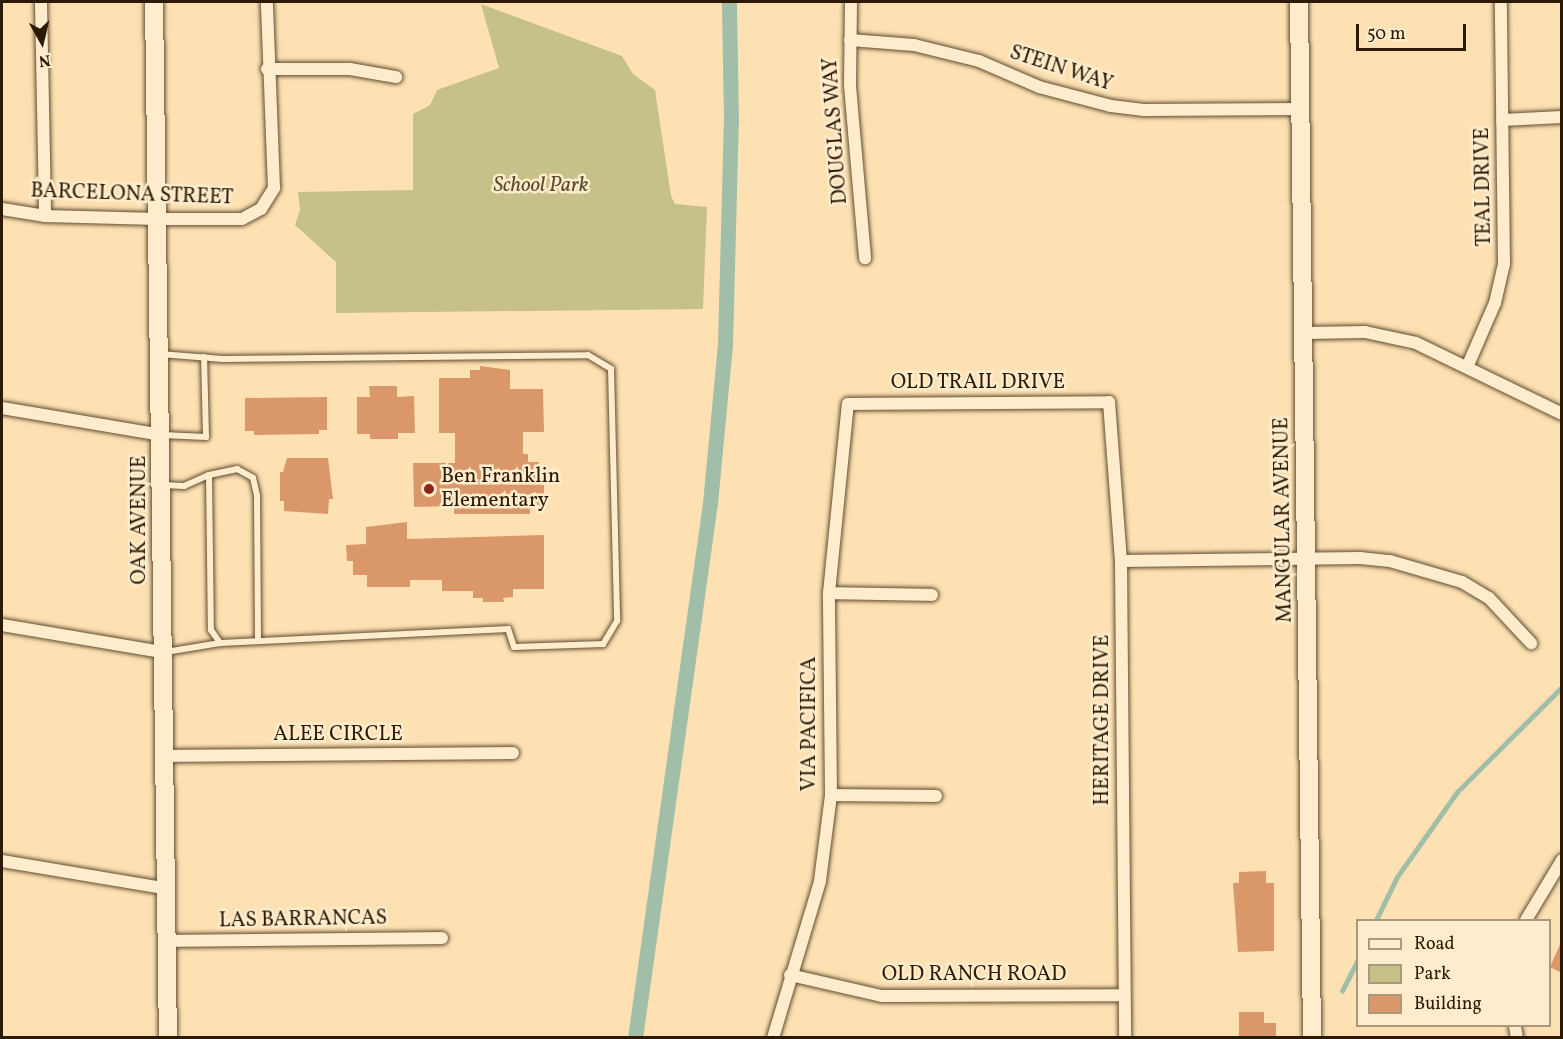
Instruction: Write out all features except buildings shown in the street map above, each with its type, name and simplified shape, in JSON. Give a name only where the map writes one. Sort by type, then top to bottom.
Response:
[{"type":"street","points":[[40,2],[45,216]]},
{"type":"street","name":"OAK AVENUE","points":[[154,2],[162,435],[164,941],[168,1038]]},
{"type":"street","points":[[267,2],[267,69],[350,69],[396,77]]},
{"type":"street","name":"DOUGLAS WAY","points":[[851,2],[850,40],[865,258]]},
{"type":"street","name":"MANGULAR AVENUE","points":[[1299,2],[1305,333],[1312,1038]]},
{"type":"street","name":"TEAL DRIVE","points":[[1468,366],[1495,303],[1504,264],[1501,2]]},
{"type":"street","name":"STEIN WAY","points":[[850,40],[914,45],[979,61],[1039,87],[1111,106],[1144,110],[1300,109]]},
{"type":"street","name":"BARCELONA STREET","points":[[2,208],[45,216],[242,219],[261,209],[274,189],[267,69]]},
{"type":"street","points":[[1502,120],[1562,117]]},
{"type":"street","points":[[1305,333],[1365,332],[1416,343],[1468,366],[1562,414]]},
{"type":"street","name":"OLD TRAIL DRIVE","points":[[848,404],[1109,402]]},
{"type":"street","name":"HERITAGE DRIVE","points":[[1109,402],[1121,561],[1125,1038]]},
{"type":"street","name":"VIA PACIFICA","points":[[773,1038],[820,881],[831,795],[829,593],[848,404]]},
{"type":"street","points":[[2,408],[162,435]]},
{"type":"street","points":[[1121,561],[1307,558],[1390,561],[1462,582],[1489,598],[1531,643]]},
{"type":"street","points":[[829,593],[932,595]]},
{"type":"street","points":[[2,625],[162,652]]},
{"type":"street","name":"ALEE CIRCLE","points":[[163,756],[513,753]]},
{"type":"street","points":[[831,795],[936,796]]},
{"type":"street","points":[[1527,919],[1562,860]]},
{"type":"street","points":[[2,861],[164,888]]},
{"type":"street","name":"LAS BARRANCAS","points":[[164,941],[441,938]]},
{"type":"street","name":"OLD RANCH ROAD","points":[[790,975],[882,996],[1124,995]]},
{"type":"lane","points":[[160,354],[204,357],[588,355],[611,369],[617,621],[603,644],[514,647],[507,629],[258,639],[220,642],[193,650],[162,652]]},
{"type":"lane","points":[[162,435],[206,437],[204,357]]},
{"type":"lane","points":[[162,485],[184,486],[209,475],[237,469],[253,478],[257,496],[258,639]]},
{"type":"lane","points":[[209,475],[211,630],[220,642]]},
{"type":"green space","name":"School Park","points":[[481,4],[622,56],[633,74],[655,90],[671,196],[675,204],[707,207],[703,309],[336,313],[336,262],[295,225],[300,210],[298,192],[413,190],[413,114],[430,105],[437,90],[499,68]]},
{"type":"waterway","points":[[635,1038],[710,503],[725,344],[731,121],[729,2]]},
{"type":"waterway","points":[[1376,919],[1397,877],[1458,791],[1562,687]]},
{"type":"waterway","points":[[1342,991],[1356,964]]},
{"type":"place","name":"Ben Franklin Elementary","points":[[429,489]]}]
